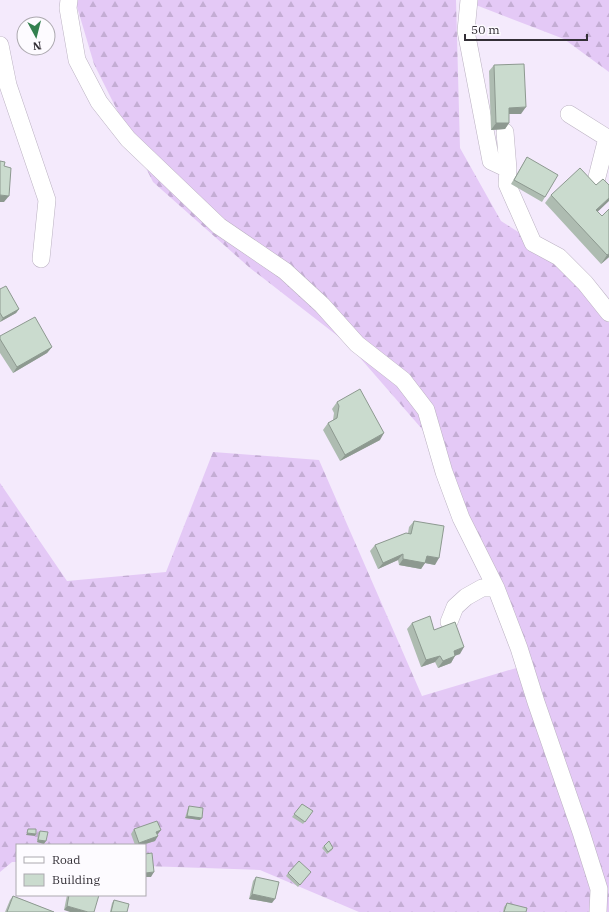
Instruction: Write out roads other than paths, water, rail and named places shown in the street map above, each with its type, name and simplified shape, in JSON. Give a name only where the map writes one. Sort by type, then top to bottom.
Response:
[{"type":"street","points":[[69,0],[68,8],[77,60],[99,102],[128,139],[219,226],[285,271],[322,305],[357,344],[403,380],[426,410],[444,472],[461,518],[496,588],[519,648],[536,702],[584,839],[599,889],[598,912]]},
{"type":"street","points":[[469,0],[466,31],[491,161],[508,169]]},
{"type":"street","points":[[0,45],[8,85],[47,200],[41,259]]},
{"type":"street","points":[[569,114],[608,139],[596,181]]},
{"type":"street","points":[[505,132],[508,169],[507,184],[533,243],[559,257],[585,283],[609,313]]},
{"type":"street","points":[[449,622],[455,607],[466,597],[482,588],[496,588]]}]
